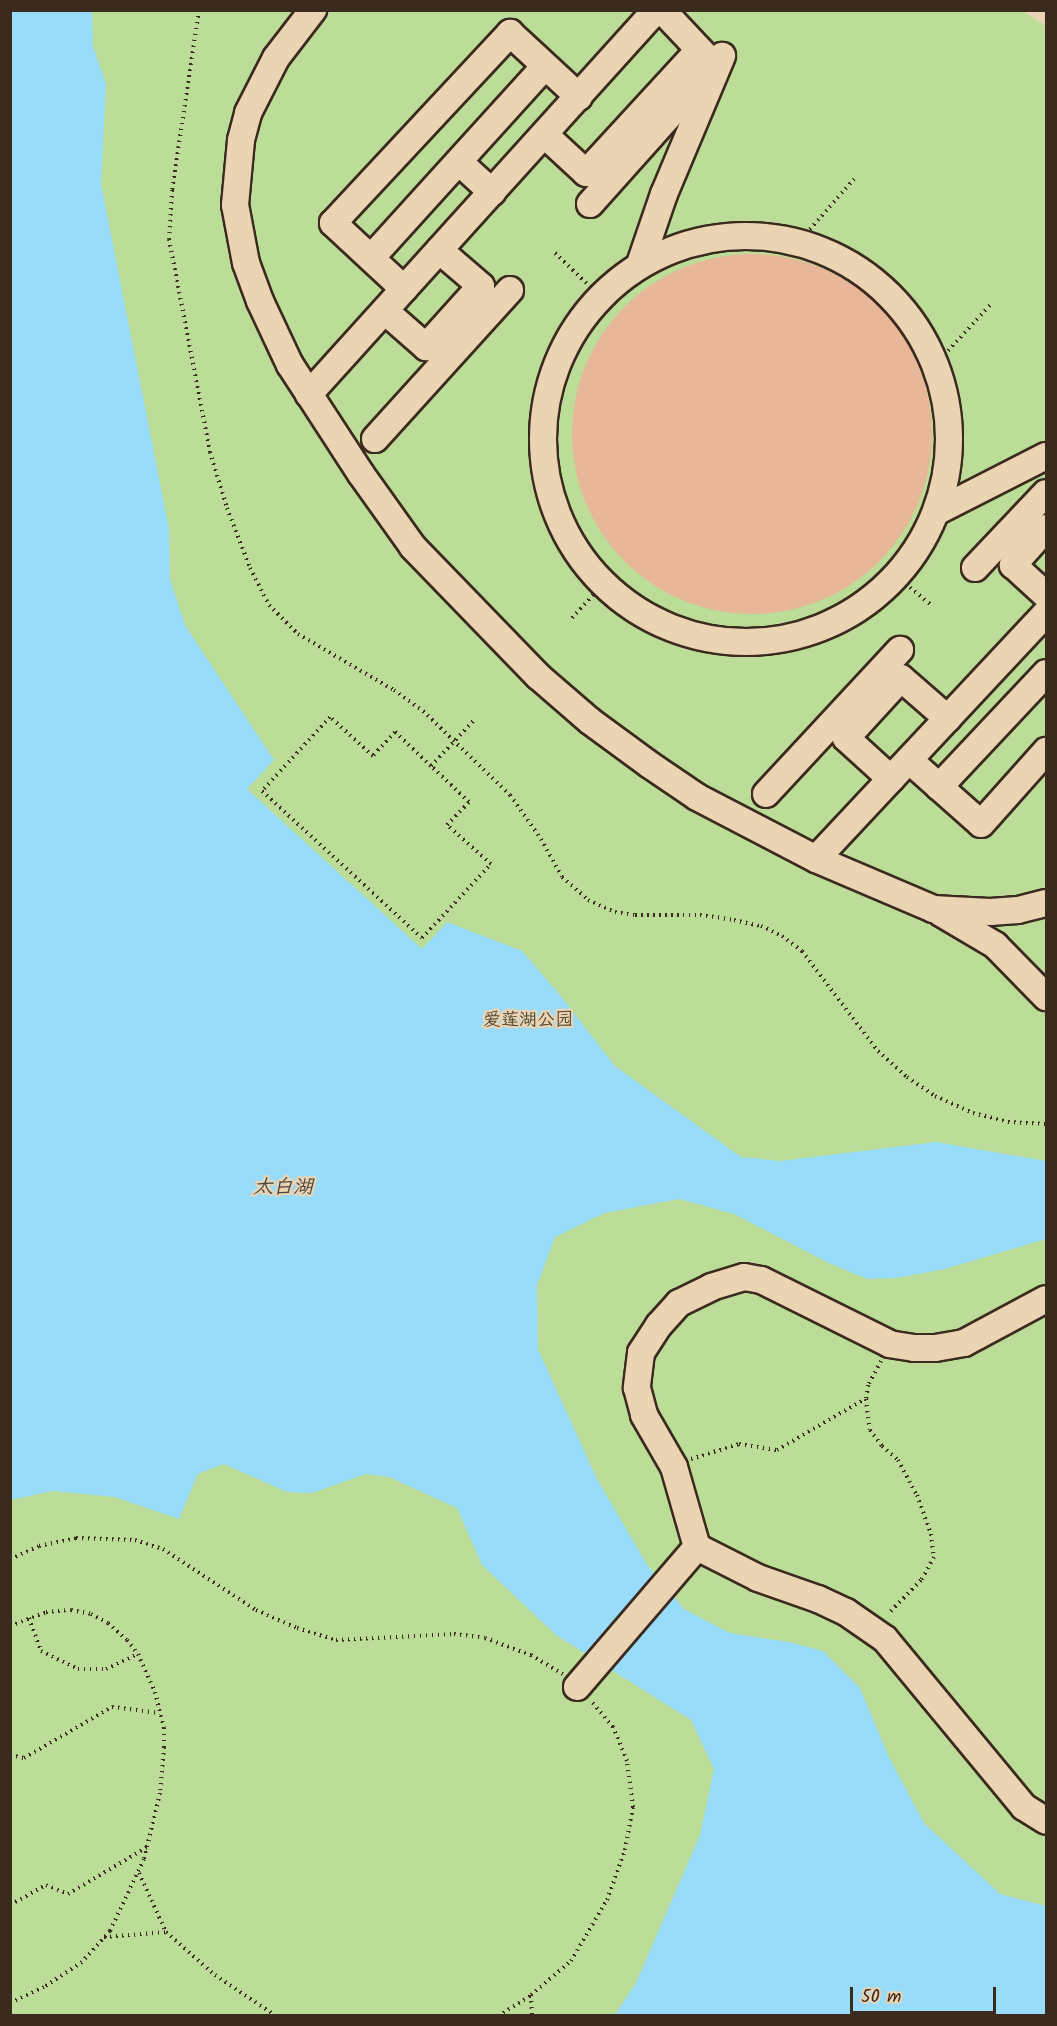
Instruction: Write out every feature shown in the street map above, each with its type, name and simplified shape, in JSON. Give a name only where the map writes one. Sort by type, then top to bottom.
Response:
[{"type":"street","points":[[313,10],[276,58],[248,113],[239,152],[235,206],[244,255],[260,301],[290,365],[361,474],[413,547],[465,604],[538,676],[590,721],[697,796],[816,860],[933,909],[971,929],[1004,953],[1047,997]]},
{"type":"street","points":[[309,394],[656,10]]},
{"type":"street","points":[[662,10],[706,58]]},
{"type":"street","points":[[404,289],[333,223],[510,33],[579,97]]},
{"type":"street","points":[[545,135],[586,173],[706,58],[722,56],[664,194],[640,264]]},
{"type":"street","points":[[590,204],[706,58]]},
{"type":"street","points":[[371,258],[545,66]]},
{"type":"street","points":[[459,162],[492,192]]},
{"type":"street","points":[[737,236],[787,240],[835,256],[878,283],[912,320],[936,364],[948,413],[949,463],[936,512],[922,543],[896,576],[861,607],[811,632],[756,642],[700,637],[648,617],[603,584],[568,540],[547,488],[541,432],[551,376],[576,326],[613,284],[640,264],[687,244],[737,236]]},
{"type":"street","points":[[384,311],[426,347],[481,286],[439,250]]},
{"type":"street","points":[[375,439],[510,290]]},
{"type":"street","points":[[936,512],[1047,456]]},
{"type":"street","points":[[975,568],[1047,493]]},
{"type":"street","points":[[1047,528],[1013,565],[1047,595]]},
{"type":"street","points":[[816,860],[1047,613]]},
{"type":"street","points":[[766,794],[900,650]]},
{"type":"street","points":[[939,787],[1039,681],[1002,662]]},
{"type":"street","points":[[891,779],[846,738],[901,678],[948,719]]},
{"type":"street","points":[[909,760],[981,824],[1047,751]]},
{"type":"street","points":[[933,909],[990,912],[1018,910],[1047,903]]},
{"type":"street","points":[[1004,953],[1000,937],[1002,929],[1018,910]]},
{"type":"street","points":[[1047,1299],[964,1343],[935,1348],[890,1344],[761,1280],[744,1277],[712,1287],[679,1303],[659,1325],[641,1353],[637,1388],[644,1415],[674,1467],[697,1547],[758,1578],[818,1599],[846,1612],[873,1630],[902,1656],[1024,1808],[1047,1821]]},
{"type":"street","points":[[577,1687],[697,1547]]},
{"type":"path","points":[[199,10],[172,190],[169,239],[210,452],[227,508],[250,568],[269,606],[298,634],[408,700],[454,742],[510,795],[541,839],[562,877],[588,900],[615,912],[635,915],[700,915],[734,920],[760,926],[782,936],[802,951],[878,1052],[907,1077],[936,1096],[973,1113],[1008,1122],[1047,1124]]},
{"type":"path","points":[[798,243],[854,179]]},
{"type":"path","points":[[555,253],[601,297]]},
{"type":"path","points":[[936,364],[990,305]]},
{"type":"path","points":[[896,576],[930,604]]},
{"type":"path","points":[[572,618],[603,584]]},
{"type":"path","points":[[330,717],[373,756],[395,732],[431,766],[469,802],[447,825],[491,864],[422,938],[262,791],[330,717]]},
{"type":"path","points":[[431,766],[475,719]]},
{"type":"path","points":[[873,1630],[921,1580],[934,1557],[931,1534],[917,1495],[898,1460],[882,1446],[870,1430],[866,1399],[868,1385],[890,1344]]},
{"type":"path","points":[[674,1467],[711,1451],[739,1444],[777,1450],[866,1399]]},
{"type":"path","points":[[10,1559],[39,1546],[76,1538],[135,1540],[163,1549],[256,1610],[297,1628],[336,1640],[454,1634],[485,1638],[531,1655],[559,1670],[613,1727],[627,1761],[633,1807],[625,1850],[607,1900],[571,1961],[531,1995],[498,2016]]},
{"type":"path","points":[[10,1626],[46,1612],[71,1610],[91,1614],[114,1628],[138,1654],[155,1692],[164,1728],[164,1765],[155,1819],[148,1847],[125,1904],[104,1937],[82,1962],[44,1987],[10,2002]]},
{"type":"path","points":[[29,1618],[41,1651],[78,1669],[106,1670],[138,1654]]},
{"type":"path","points":[[10,1755],[24,1758],[112,1707],[160,1713]]},
{"type":"path","points":[[10,1905],[46,1885],[68,1893],[148,1847]]},
{"type":"path","points":[[139,1872],[166,1932],[215,1974],[276,2016]]},
{"type":"path","points":[[104,1937],[166,1932]]},
{"type":"path","points":[[531,1995],[532,2016]]},
{"type":"green space","name":"爱莲湖公园","points":[[11,11],[1023,11],[1046,26],[1046,2015],[11,2016]]},
{"type":"water","name":"太白湖","points":[[11,11],[92,11],[93,46],[106,84],[101,184],[169,529],[170,579],[185,625],[274,760],[247,789],[422,949],[447,922],[522,951],[560,995],[615,1066],[741,1157],[780,1161],[936,1142],[1046,1161],[1046,1239],[945,1269],[897,1278],[867,1279],[829,1263],[734,1214],[679,1199],[605,1213],[555,1237],[537,1286],[538,1349],[597,1479],[648,1566],[684,1609],[730,1633],[789,1642],[823,1651],[860,1688],[889,1757],[924,1823],[1000,1894],[1046,1906],[1046,2015],[615,2015],[636,1983],[700,1835],[714,1769],[691,1720],[556,1635],[482,1565],[457,1508],[389,1477],[366,1474],[312,1493],[287,1492],[224,1464],[198,1474],[179,1519],[114,1497],[53,1491],[11,1500]]},
{"type":"building","points":[[752,254],[787,258],[821,268],[852,285],[879,307],[901,334],[918,365],[928,399],[932,434],[928,469],[918,503],[901,534],[879,561],[852,583],[821,600],[787,610],[752,614],[717,610],[683,600],[652,583],[625,561],[603,534],[586,503],[576,469],[572,434],[576,399],[586,365],[603,334],[625,307],[652,285],[683,268],[717,258]]}]
